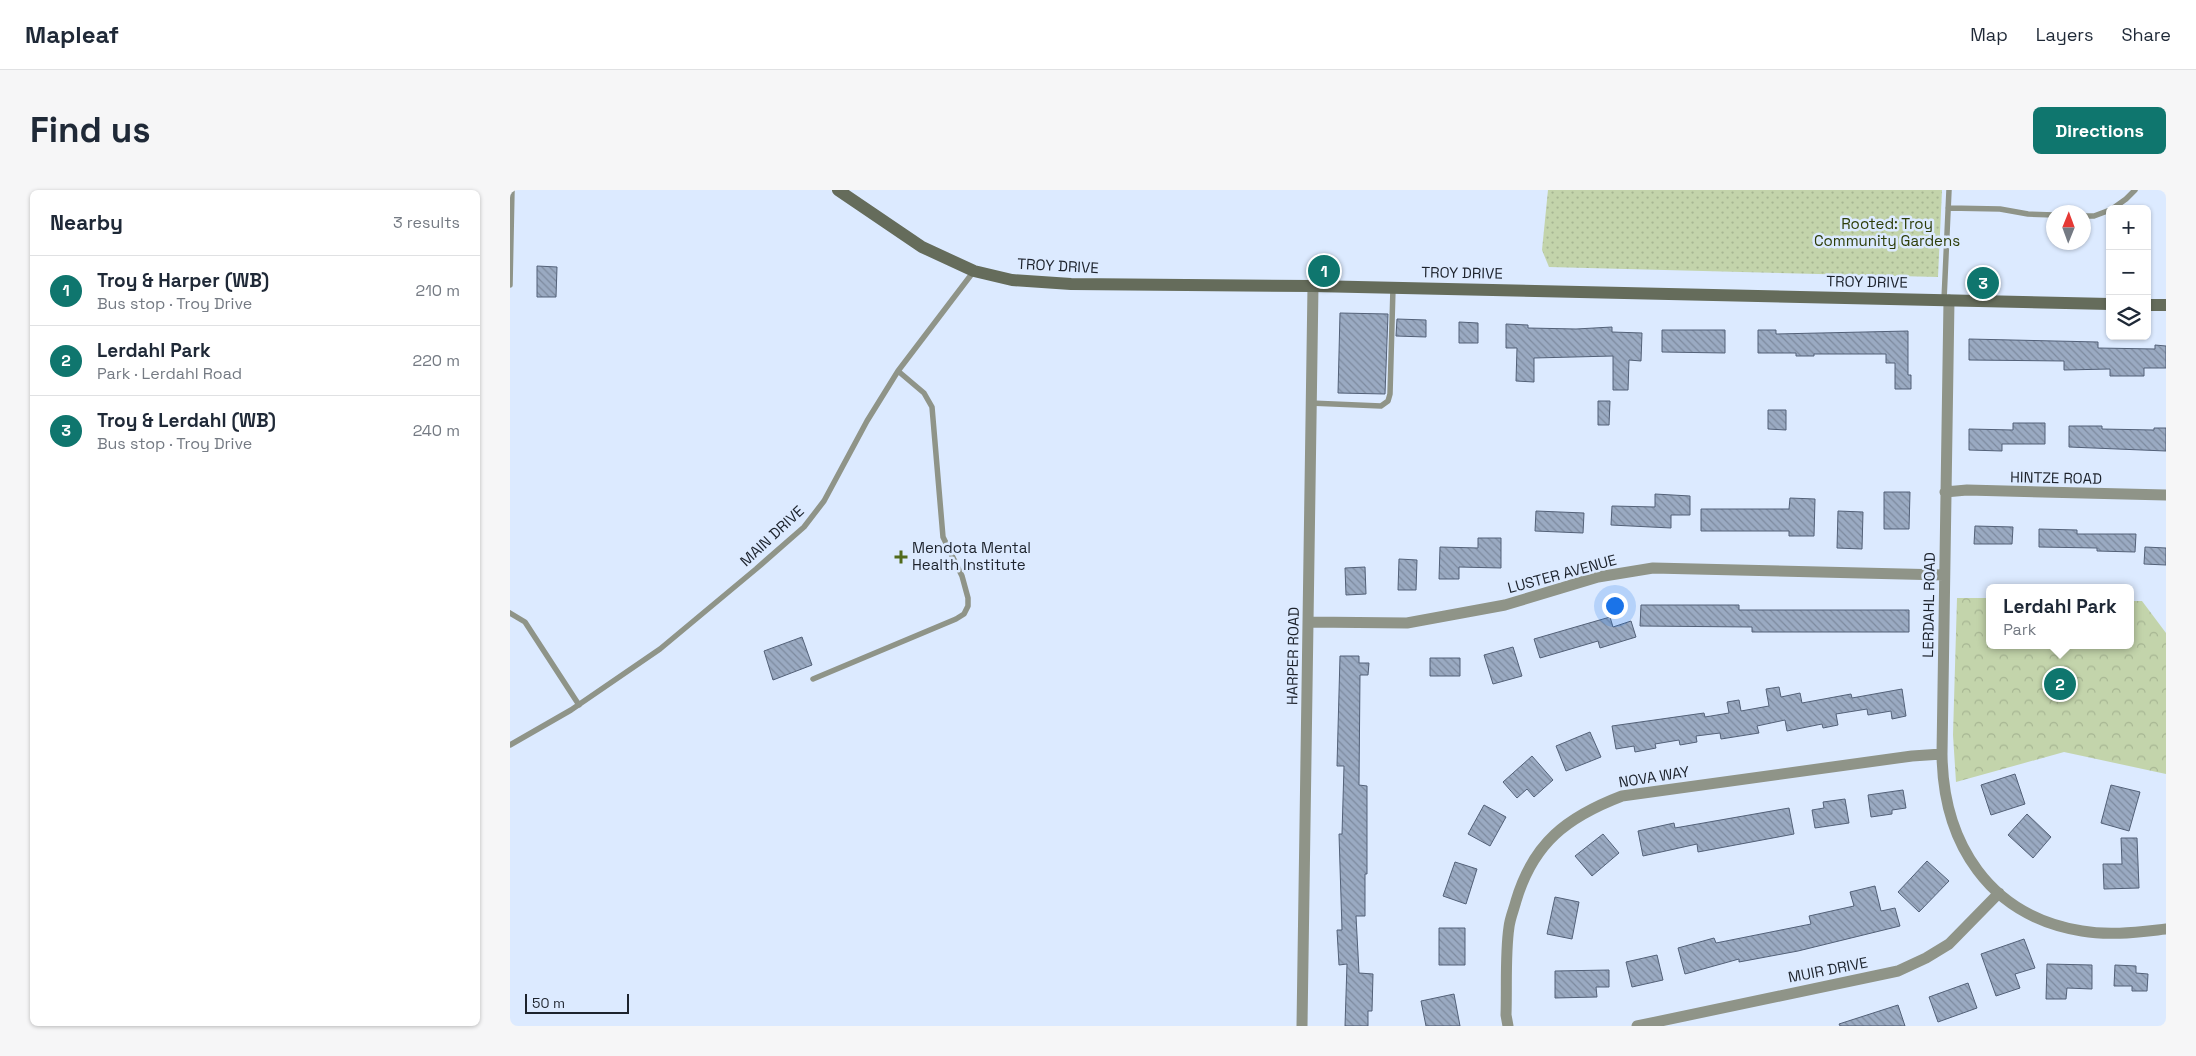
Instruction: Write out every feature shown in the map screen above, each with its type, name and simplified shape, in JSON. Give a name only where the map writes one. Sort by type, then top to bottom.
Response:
[{"type":"street","name":"TROY DRIVE","points":[[838,190],[922,247],[974,271],[1012,280],[1071,284],[1393,287],[2106,304]]},
{"type":"street","name":"HARPER ROAD","points":[[1302,1026],[1312,286]]},
{"type":"street","name":"LERDAHL ROAD","points":[[1947,300],[1942,780],[1952,824],[1971,862],[1983,880],[2016,907],[2052,924],[2083,932],[2126,934],[2166,929]]},
{"type":"street","points":[[2151,305],[2166,305]]},
{"type":"street","name":"HINTZE ROAD","points":[[1946,492],[1967,490],[2166,495]]},
{"type":"street","name":"LUSTER AVENUE","points":[[1308,622],[1407,623],[1505,605],[1598,577],[1653,568],[1944,575]]},
{"type":"street","name":"NOVA WAY","points":[[1508,1026],[1506,1014],[1509,927],[1523,878],[1549,839],[1568,822],[1592,807],[1622,796],[1903,757],[1942,754]]},
{"type":"street","name":"MUIR DRIVE","points":[[1637,1026],[1898,971],[1926,958],[1949,944],[1999,892]]},
{"type":"lane","points":[[510,285],[512,190]]},
{"type":"lane","points":[[1947,300],[1949,190]]},
{"type":"lane","points":[[2117,205],[2134,190]]},
{"type":"lane","points":[[1948,208],[2000,209],[2028,214],[2046,215]]},
{"type":"lane","points":[[2091,216],[2106,211]]},
{"type":"lane","name":"MAIN DRIVE","points":[[510,745],[579,705],[660,649],[804,527],[824,501],[867,421],[898,371],[974,271]]},
{"type":"lane","points":[[1310,403],[1381,406],[1388,401],[1393,332],[1393,287]]},
{"type":"lane","points":[[813,679],[956,619],[964,614],[968,606],[966,588],[943,537],[932,407],[924,392],[898,371]]},
{"type":"lane","points":[[510,613],[525,622],[579,705]]},
{"type":"green space","name":"Rooted: Troy Community Gardens","points":[[1548,190],[1942,190],[1938,277],[1549,267],[1542,250]]},
{"type":"green space","points":[[1957,598],[1986,598],[1986,649],[2134,649],[2134,601],[2142,601],[2166,633],[2166,774],[2064,752],[1956,782],[1953,735]]},
{"type":"building","points":[[537,266],[557,267],[556,297],[537,297]]},
{"type":"building","points":[[1340,313],[1388,314],[1385,394],[1338,393]]},
{"type":"building","points":[[1397,319],[1426,320],[1426,337],[1396,336]]},
{"type":"building","points":[[1459,322],[1478,323],[1478,343],[1459,343]]},
{"type":"building","points":[[1506,324],[1528,325],[1528,328],[1576,329],[1612,327],[1612,332],[1642,333],[1641,361],[1629,360],[1628,390],[1613,390],[1613,356],[1534,358],[1534,382],[1516,381],[1517,348],[1506,348]]},
{"type":"building","points":[[1662,330],[1725,330],[1725,353],[1662,352]]},
{"type":"building","points":[[1758,330],[1776,330],[1776,334],[1908,331],[1908,375],[1911,375],[1911,389],[1895,389],[1895,363],[1886,363],[1886,354],[1814,354],[1814,356],[1796,356],[1796,353],[1758,353]]},
{"type":"building","points":[[1969,339],[2098,342],[2098,348],[2155,349],[2155,345],[2166,346],[2166,368],[2144,368],[2144,376],[2110,376],[2110,369],[2064,370],[2064,361],[1969,360]]},
{"type":"building","points":[[1598,401],[1610,401],[1609,425],[1598,425]]},
{"type":"building","points":[[1768,410],[1786,410],[1786,430],[1768,429]]},
{"type":"building","points":[[2013,423],[2045,423],[2045,444],[2002,444],[2002,451],[1969,450],[1969,429],[2013,430]]},
{"type":"building","points":[[2069,426],[2102,426],[2102,429],[2154,430],[2154,428],[2166,428],[2166,451],[2069,447]]},
{"type":"building","points":[[1884,492],[1910,492],[1909,529],[1884,529]]},
{"type":"building","points":[[1655,494],[1690,496],[1690,515],[1671,515],[1671,528],[1611,525],[1612,506],[1655,507]]},
{"type":"building","points":[[1790,498],[1815,499],[1814,536],[1789,536],[1789,531],[1701,531],[1701,509],[1789,509]]},
{"type":"building","points":[[1536,511],[1584,513],[1583,533],[1535,531]]},
{"type":"building","points":[[1838,511],[1863,512],[1862,549],[1837,548]]},
{"type":"building","points":[[1975,526],[2013,527],[2012,544],[1974,544]]},
{"type":"building","points":[[2039,529],[2077,530],[2077,534],[2136,534],[2135,552],[2097,551],[2097,548],[2039,547]]},
{"type":"building","points":[[1478,538],[1501,538],[1501,568],[1459,567],[1459,579],[1439,579],[1440,547],[1478,548]]},
{"type":"building","points":[[2145,547],[2166,548],[2166,565],[2144,564]]},
{"type":"building","points":[[1399,559],[1417,560],[1416,590],[1398,590]]},
{"type":"building","points":[[1365,567],[1366,594],[1346,595],[1345,568]]},
{"type":"building","points":[[1641,605],[1739,605],[1739,610],[1909,610],[1909,632],[1752,632],[1752,627],[1640,626]]},
{"type":"building","points":[[1610,617],[1613,627],[1631,621],[1636,637],[1600,648],[1598,641],[1540,658],[1534,639]]},
{"type":"building","points":[[802,637],[812,665],[773,680],[764,651]]},
{"type":"building","points":[[1513,647],[1522,676],[1493,684],[1484,655]]},
{"type":"building","points":[[1340,656],[1359,656],[1359,663],[1369,663],[1368,675],[1360,675],[1359,785],[1367,786],[1365,916],[1356,916],[1359,973],[1373,974],[1372,1011],[1368,1011],[1368,1026],[1345,1026],[1347,964],[1339,965],[1337,930],[1342,930],[1339,834],[1342,834],[1344,766],[1337,766]]},
{"type":"building","points":[[1430,658],[1460,658],[1460,676],[1430,676]]},
{"type":"building","points":[[1779,687],[1781,697],[1800,693],[1802,703],[1851,694],[1852,698],[1902,689],[1906,716],[1892,719],[1891,711],[1868,715],[1867,709],[1836,714],[1838,725],[1823,728],[1822,724],[1787,731],[1785,720],[1757,726],[1759,733],[1721,739],[1720,733],[1696,736],[1697,742],[1680,745],[1679,740],[1655,744],[1656,748],[1635,752],[1634,746],[1616,749],[1612,726],[1704,713],[1705,717],[1729,713],[1727,702],[1739,700],[1741,711],[1769,706],[1766,689]]},
{"type":"building","points":[[1590,732],[1601,757],[1566,771],[1556,746]]},
{"type":"building","points":[[1532,756],[1553,780],[1534,797],[1527,789],[1517,798],[1503,782]]},
{"type":"building","points":[[2015,774],[2025,804],[1991,815],[1981,785]]},
{"type":"building","points":[[2111,785],[2140,792],[2129,831],[2101,823]]},
{"type":"building","points":[[1903,790],[1906,808],[1892,810],[1892,814],[1871,817],[1868,795]]},
{"type":"building","points":[[1845,799],[1849,823],[1815,828],[1812,810],[1824,808],[1823,802]]},
{"type":"building","points":[[1484,805],[1506,817],[1490,846],[1468,834]]},
{"type":"building","points":[[1789,808],[1794,834],[1698,852],[1697,844],[1643,856],[1638,831],[1674,823],[1675,828]]},
{"type":"building","points":[[2027,814],[2051,837],[2033,858],[2008,835]]},
{"type":"building","points":[[1603,834],[1619,853],[1592,876],[1575,856]]},
{"type":"building","points":[[2121,838],[2137,838],[2139,888],[2104,889],[2103,864],[2122,864]]},
{"type":"building","points":[[1927,861],[1949,881],[1919,912],[1898,892]]},
{"type":"building","points":[[1455,862],[1477,869],[1466,904],[1443,896]]},
{"type":"building","points":[[1875,886],[1881,911],[1895,908],[1900,926],[1798,951],[1739,962],[1739,959],[1685,974],[1678,948],[1714,938],[1716,943],[1811,924],[1809,916],[1854,906],[1850,892]]},
{"type":"building","points":[[1555,897],[1579,902],[1572,939],[1547,934]]},
{"type":"building","points":[[1439,928],[1465,928],[1465,965],[1439,965]]},
{"type":"building","points":[[2024,939],[2035,968],[2015,974],[2020,988],[1996,996],[1981,954]]},
{"type":"building","points":[[1657,955],[1663,980],[1632,987],[1626,962]]},
{"type":"building","points":[[2047,964],[2092,965],[2092,989],[2067,988],[2066,999],[2046,999]]},
{"type":"building","points":[[2115,965],[2136,966],[2136,973],[2148,974],[2147,991],[2132,991],[2132,986],[2114,986]]},
{"type":"building","points":[[1609,970],[1609,987],[1596,987],[1597,997],[1555,998],[1555,971]]},
{"type":"building","points":[[1968,983],[1977,1008],[1938,1022],[1929,997]]},
{"type":"building","points":[[1454,994],[1460,1026],[1426,1026],[1421,1001]]},
{"type":"building","points":[[1898,1005],[1905,1026],[1840,1026],[1839,1024]]},
{"type":"place","name":"Troy & Harper (WB)","points":[[1324,271]]},
{"type":"place","name":"Troy & Lerdahl (WB)","points":[[1983,283]]},
{"type":"place","name":"Mendota Mental Health Institute","points":[[901,557]]},
{"type":"place","name":"Lerdahl Park","points":[[2060,684]]}]
